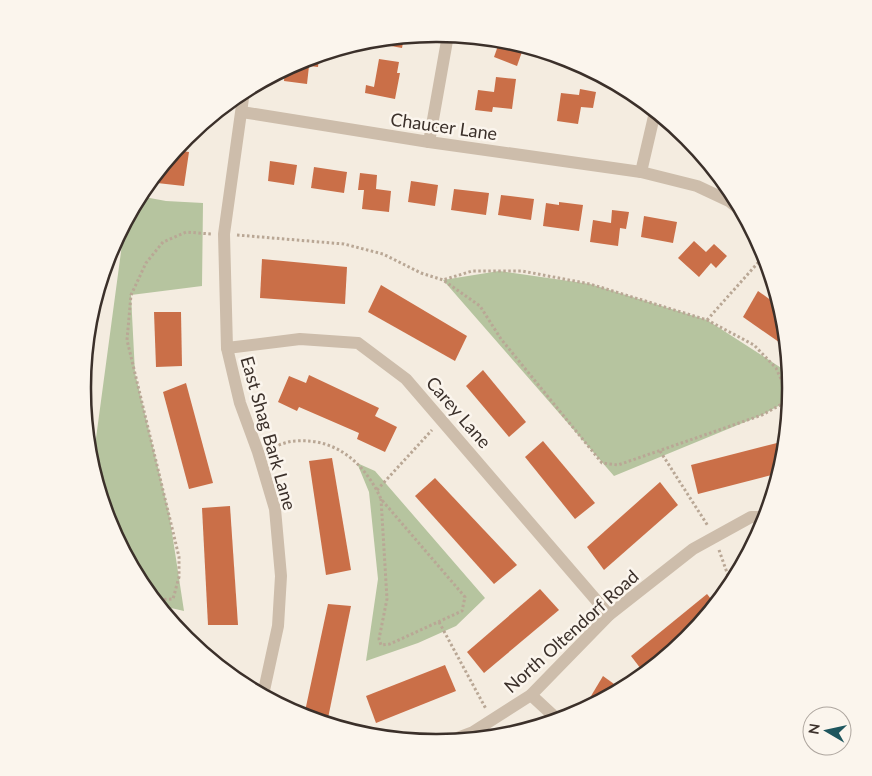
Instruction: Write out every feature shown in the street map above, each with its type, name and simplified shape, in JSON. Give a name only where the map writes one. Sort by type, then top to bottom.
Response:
[{"type":"street","points":[[429,142],[447,42]]},
{"type":"street","name":"East Shag Bark Lane","points":[[243,102],[224,234],[227,348],[240,403],[258,452],[274,509],[280,576],[278,626],[265,688]]},
{"type":"street","name":"Chaucer Lane","points":[[242,112],[429,142],[641,172],[697,186],[725,199]]},
{"type":"street","points":[[641,172],[653,120]]},
{"type":"street","name":"Carey Lane","points":[[227,348],[300,339],[358,343],[406,379],[609,615]]},
{"type":"street","name":"North Oltendorf Road","points":[[474,732],[531,695],[609,615],[693,549],[752,517],[756,517]]},
{"type":"street","points":[[531,695],[551,713]]},
{"type":"path","points":[[707,320],[758,263]]},
{"type":"path","points":[[781,404],[762,416],[618,466],[602,463],[501,339],[480,306],[443,280],[472,271],[522,272],[590,284],[707,320],[754,346],[776,368],[782,381]]},
{"type":"path","points":[[377,490],[442,419]]},
{"type":"path","points":[[258,452],[295,440],[318,442],[334,446],[359,465],[372,480],[381,499],[466,597],[462,611],[390,644],[381,646],[379,639],[387,599],[381,499]]},
{"type":"path","points":[[660,451],[715,537],[727,573]]},
{"type":"path","points":[[438,622],[492,720]]},
{"type":"green space","points":[[148,198],[166,201],[203,203],[202,286],[131,295],[135,373],[169,513],[184,611],[170,608],[149,580],[126,541],[109,499],[95,445],[122,244],[126,235]]},
{"type":"green space","points":[[499,271],[590,284],[707,320],[781,368],[781,404],[762,415],[614,476],[443,280]]},
{"type":"green space","points":[[357,463],[375,471],[485,598],[456,626],[418,643],[366,661],[378,579],[369,492]]},
{"type":"building","points":[[403,44],[402,48],[388,46]]},
{"type":"building","points":[[497,48],[521,53],[517,66],[494,57]]},
{"type":"building","points":[[379,59],[399,62],[397,73],[400,73],[395,99],[365,93],[366,85],[374,87]]},
{"type":"building","points":[[309,67],[307,84],[284,81],[284,77]]},
{"type":"building","points":[[496,77],[516,79],[512,109],[493,107],[492,112],[475,110],[478,90],[494,92]]},
{"type":"building","points":[[580,89],[596,92],[593,108],[581,107],[578,124],[557,121],[561,93],[579,95]]},
{"type":"building","points":[[185,151],[189,152],[184,186],[158,183]]},
{"type":"building","points":[[270,161],[297,165],[294,185],[268,181]]},
{"type":"building","points":[[314,167],[347,172],[344,193],[311,188]]},
{"type":"building","points":[[360,173],[377,175],[376,189],[391,191],[389,212],[362,209],[364,190],[358,190]]},
{"type":"building","points":[[411,181],[438,185],[435,206],[408,202]]},
{"type":"building","points":[[454,189],[489,193],[486,215],[451,210]]},
{"type":"building","points":[[501,195],[534,199],[531,220],[498,215]]},
{"type":"building","points":[[559,202],[583,205],[579,231],[543,226],[546,203],[559,205]]},
{"type":"building","points":[[612,210],[629,212],[626,229],[620,228],[618,246],[590,242],[593,220],[611,223]]},
{"type":"building","points":[[644,216],[677,222],[673,243],[641,237]]},
{"type":"building","points":[[694,241],[706,252],[714,244],[727,256],[716,268],[711,263],[699,277],[678,258]]},
{"type":"building","points":[[262,259],[347,267],[345,304],[260,298]]},
{"type":"building","points":[[381,285],[467,336],[455,361],[368,312]]},
{"type":"building","points":[[758,291],[770,300],[779,342],[743,317]]},
{"type":"building","points":[[154,312],[181,312],[182,366],[156,367]]},
{"type":"building","points":[[483,370],[526,422],[509,437],[466,386]]},
{"type":"building","points":[[309,375],[379,408],[375,416],[397,427],[385,452],[357,439],[359,433],[299,407],[297,411],[278,402],[289,376],[306,383]]},
{"type":"building","points":[[186,383],[213,483],[189,489],[163,392]]},
{"type":"building","points":[[543,441],[595,503],[575,519],[525,457]]},
{"type":"building","points":[[777,443],[770,475],[698,494],[691,465]]},
{"type":"building","points":[[332,458],[351,570],[326,575],[309,461]]},
{"type":"building","points":[[435,478],[517,565],[494,584],[415,496]]},
{"type":"building","points":[[660,482],[678,505],[604,570],[587,547]]},
{"type":"building","points":[[230,506],[238,625],[208,625],[202,508]]},
{"type":"building","points":[[540,589],[559,610],[484,673],[467,652]]},
{"type":"building","points":[[707,594],[710,598],[696,616],[664,648],[646,662],[639,667],[631,656]]},
{"type":"building","points":[[328,604],[351,606],[328,716],[306,708]]},
{"type":"building","points":[[445,665],[456,691],[376,723],[366,696]]},
{"type":"building","points":[[603,676],[614,684],[609,687],[590,697]]}]
